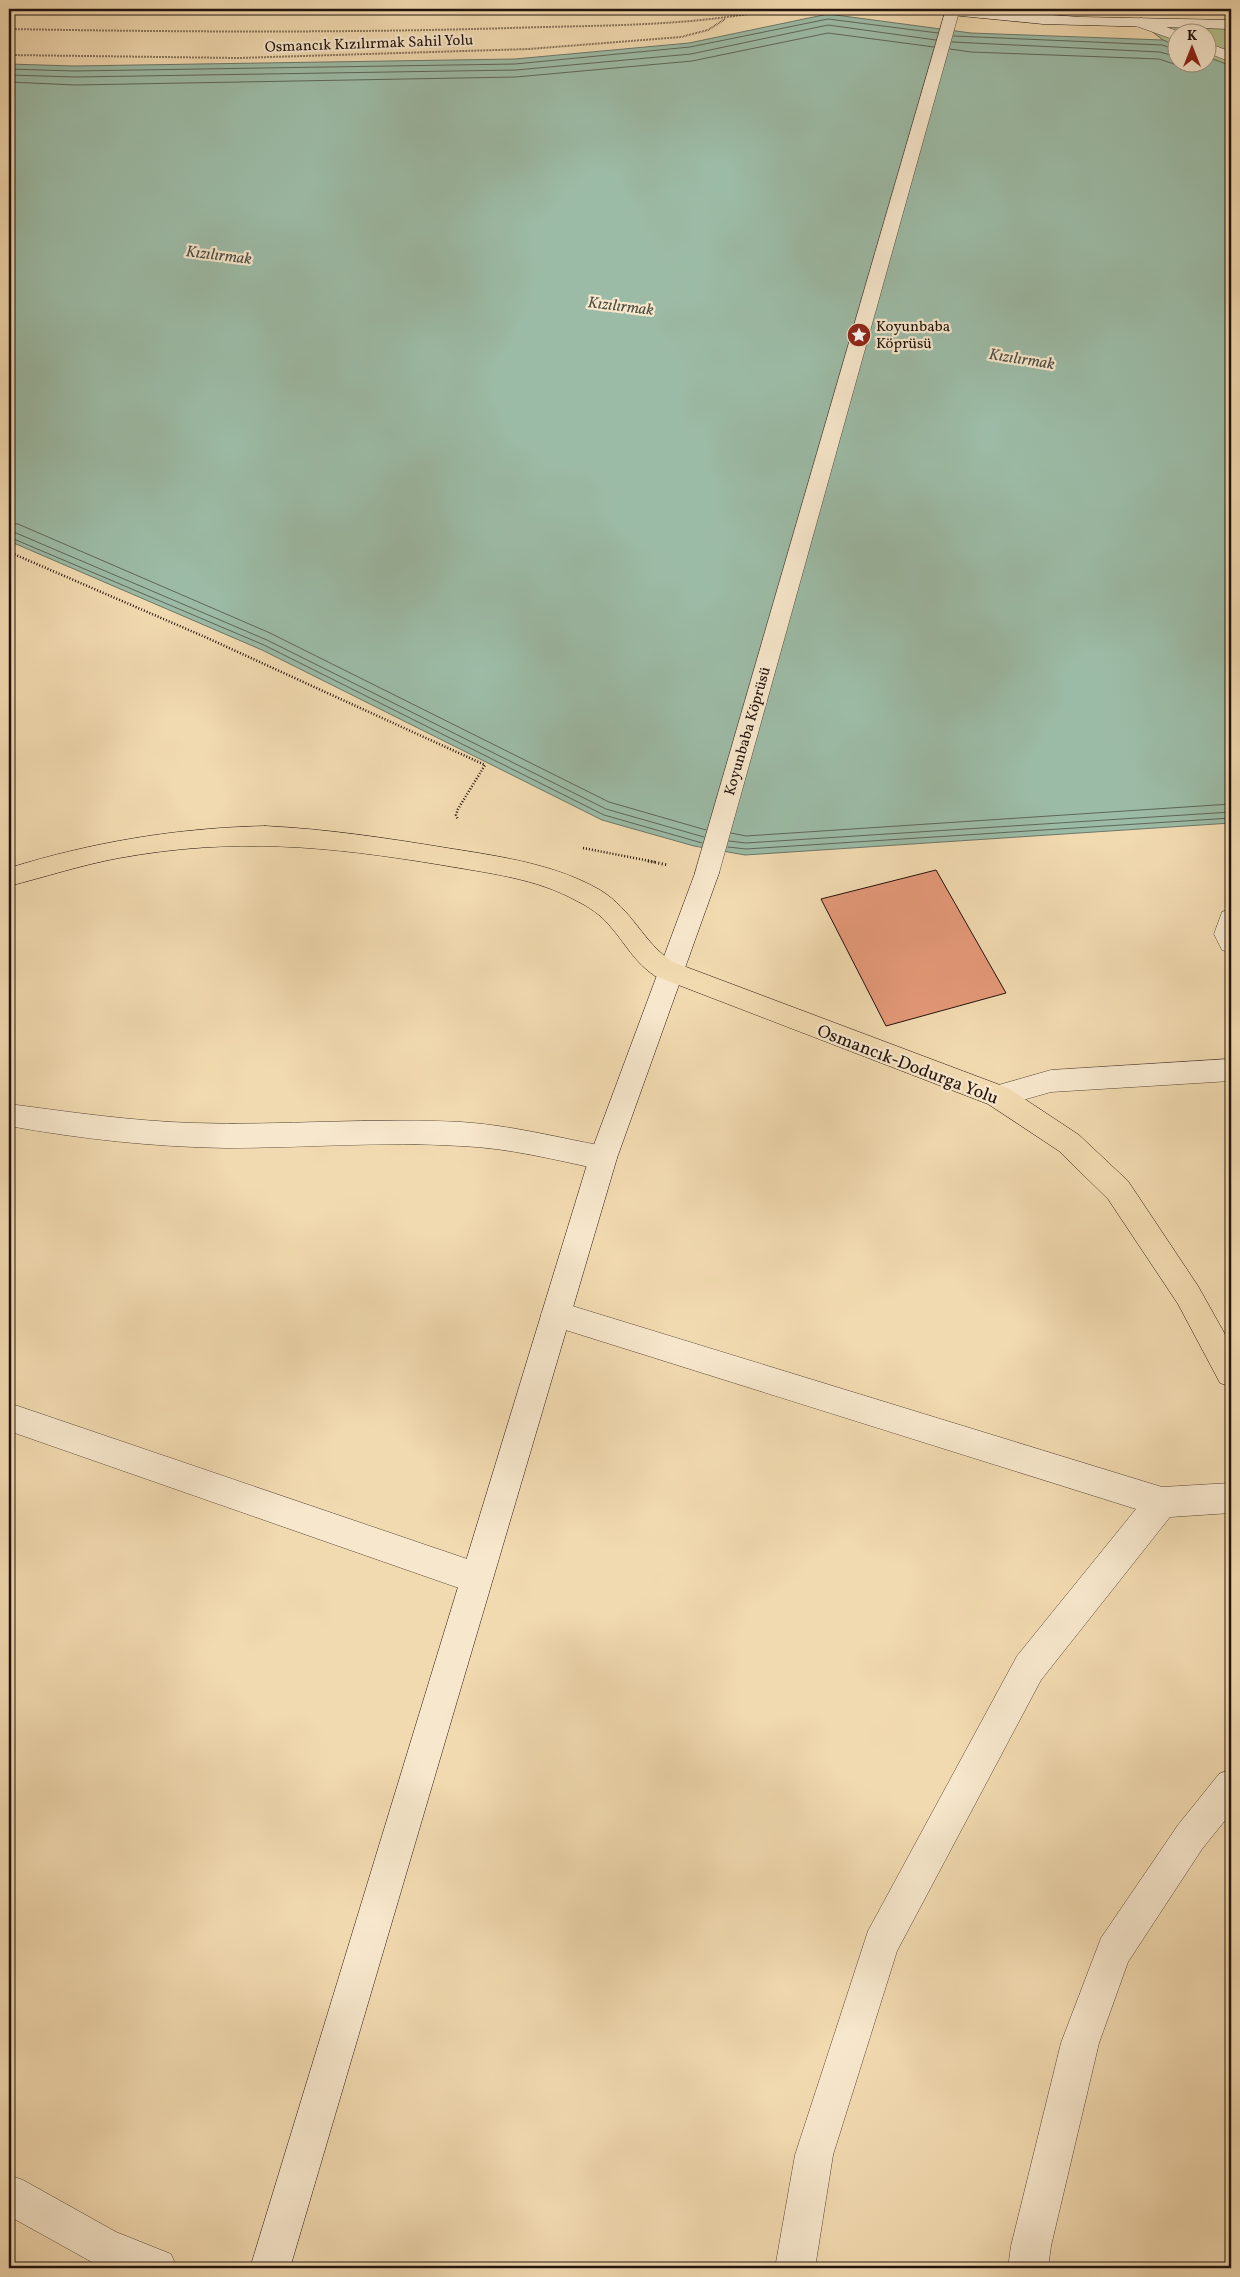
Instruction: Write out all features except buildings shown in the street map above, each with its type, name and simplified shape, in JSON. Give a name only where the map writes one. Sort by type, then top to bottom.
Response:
[{"type":"main road","name":"Osmancık-Dodurga Yolu","points":[[9,877],[90,854],[180,840],[263,836],[302,837],[368,844],[508,868],[564,884],[612,911],[648,957],[658,966],[998,1096],[1069,1142],[1118,1190],[1188,1295],[1231,1373]]},
{"type":"street","points":[[930,9],[1024,18],[1231,25]]},
{"type":"street","name":"Koyunbaba Köprüsü","points":[[270,2268],[603,1158],[707,873],[951,12]]},
{"type":"street","points":[[1140,23],[1168,33]]},
{"type":"street","points":[[1218,52],[1231,57]]},
{"type":"street","points":[[1231,919],[1227,934],[1231,943]]},
{"type":"street","points":[[998,1096],[1051,1081],[1231,1070]]},
{"type":"street","points":[[9,1115],[72,1124],[193,1135],[415,1132],[462,1134],[503,1138],[603,1158]]},
{"type":"street","points":[[556,1314],[1162,1502],[1231,1498]]},
{"type":"street","points":[[9,1417],[476,1578]]},
{"type":"street","points":[[795,2268],[814,2155],[881,1944],[1029,1668],[1162,1502]]},
{"type":"street","points":[[1028,2268],[1031,2246],[1080,2044],[1114,1951],[1190,1837],[1231,1786]]},
{"type":"street","points":[[9,2194],[104,2247],[158,2268]]},
{"type":"path","points":[[9,30],[213,33],[486,28],[725,19],[775,9]]},
{"type":"path","name":"Osmancık Kızılırmak Sahil Yolu","points":[[9,55],[86,58],[261,58],[493,51],[681,37],[708,30],[725,19]]},
{"type":"path","points":[[9,39],[15,30]]},
{"type":"path","points":[[9,552],[205,637],[484,765],[458,809]]},
{"type":"shaded area","points":[[1141,23],[1168,24],[1168,42]]},
{"type":"shaded area","points":[[1218,25],[1231,25],[1231,66],[1218,61]]},
{"type":"water","name":"Kızılırmak","points":[[828,14],[971,33],[1163,40],[1168,42],[1168,72],[1218,72],[1218,61],[1231,66],[1231,823],[745,855],[694,846],[602,820],[262,650],[9,541],[9,64],[74,66],[515,59],[689,43]]},
{"type":"place","name":"Koyunbaba Köprüsü","points":[[859,335]]}]
